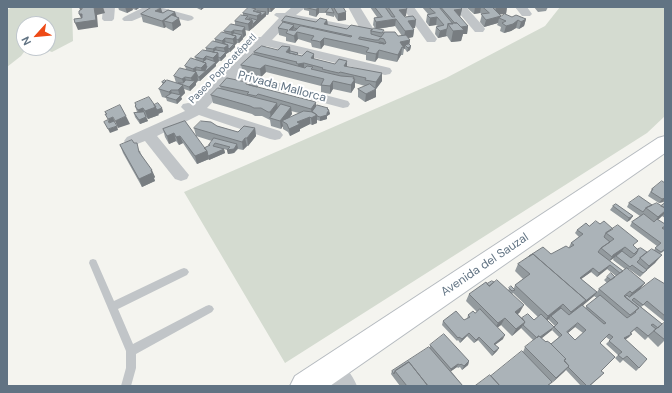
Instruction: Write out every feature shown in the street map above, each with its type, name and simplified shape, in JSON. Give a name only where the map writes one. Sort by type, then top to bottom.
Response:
[{"type":"street","name":"Paseo Popocatépetl","points":[[132,141],[152,131],[177,122],[258,41],[284,12],[300,7]]},
{"type":"street","points":[[354,7],[368,32]]},
{"type":"street","points":[[408,7],[431,39]]},
{"type":"street","points":[[460,7],[479,29]]},
{"type":"street","points":[[128,20],[151,8],[188,18]]},
{"type":"street","points":[[284,12],[382,36]]},
{"type":"street","points":[[258,41],[385,71]]},
{"type":"street","name":"Privada Mallorca","points":[[226,73],[343,104]]},
{"type":"street","points":[[191,108],[275,135]]},
{"type":"street","points":[[152,131],[181,175]]},
{"type":"street","name":"Avenida del Sauzal","points":[[305,386],[339,377],[665,143]]},
{"type":"lane","points":[[93,263],[131,351],[131,368],[126,386]]},
{"type":"lane","points":[[112,307],[184,272]]},
{"type":"lane","points":[[131,351],[209,309]]},
{"type":"shaded area","points":[[12,7],[72,7],[73,41],[56,50],[56,16],[16,16],[16,56],[21,56],[7,67],[7,10]]},
{"type":"shaded area","points":[[560,7],[665,7],[665,116],[647,133],[285,363],[184,192],[446,78],[545,26]]},
{"type":"building","points":[[81,7],[94,7],[96,20],[75,23],[74,19],[82,18],[82,14],[79,14],[79,11],[82,9]]},
{"type":"building","points":[[152,7],[161,8],[155,11],[163,13],[168,10],[175,12],[162,21],[141,14]]},
{"type":"building","points":[[249,7],[256,9],[253,11],[261,13],[257,16],[243,13]]},
{"type":"building","points":[[318,7],[316,10],[308,8]]},
{"type":"building","points":[[331,7],[334,13],[326,12]]},
{"type":"building","points":[[334,7],[343,7],[346,12],[338,14]]},
{"type":"building","points":[[375,7],[385,7],[392,17],[395,17],[388,7],[406,7],[407,9],[399,10],[405,17],[413,16],[416,20],[408,21],[414,30],[405,31],[396,19],[376,22],[374,18],[382,17]]},
{"type":"building","points":[[429,7],[439,7],[453,24],[448,24],[447,29],[440,31],[436,27],[444,25],[437,17],[430,18],[427,15],[435,13]]},
{"type":"building","points":[[441,7],[460,7],[462,9],[454,10],[468,26],[461,27],[455,23]]},
{"type":"building","points":[[483,7],[492,7],[501,16],[486,20],[481,14],[489,13]]},
{"type":"building","points":[[257,12],[266,12],[261,16],[261,13]]},
{"type":"building","points":[[505,14],[512,17],[516,15],[526,19],[521,22],[518,20],[513,24],[506,26],[502,23],[506,21],[499,18]]},
{"type":"building","points":[[172,15],[179,18],[172,23],[164,21]]},
{"type":"building","points":[[241,15],[248,16],[245,19],[252,20],[248,24],[235,21]]},
{"type":"building","points":[[286,16],[316,22],[320,18],[327,20],[324,24],[347,29],[351,25],[372,29],[371,34],[381,37],[384,32],[395,32],[398,36],[406,35],[410,40],[400,42],[404,48],[402,47],[398,55],[379,50],[376,54],[366,52],[369,48],[362,46],[324,38],[320,42],[311,40],[314,36],[297,32],[294,36],[286,33],[288,30],[278,28],[283,22],[294,25],[289,30],[296,30],[302,26],[352,36],[282,21]],"holes":[[[360,37],[379,40],[380,38],[384,39],[386,43],[359,39]]]},
{"type":"building","points":[[250,18],[257,20],[253,24],[252,20],[249,20]]},
{"type":"building","points":[[457,23],[464,30],[453,31],[448,24]]},
{"type":"building","points":[[231,24],[245,27],[242,31],[224,31]]},
{"type":"building","points":[[374,28],[384,30],[382,33],[371,31]]},
{"type":"building","points":[[222,32],[236,36],[233,39],[225,38],[222,41],[215,39]]},
{"type":"building","points":[[234,33],[242,35],[238,40],[236,39],[236,36],[232,35]]},
{"type":"building","points":[[213,41],[228,45],[224,48],[206,48]]},
{"type":"building","points":[[226,42],[234,44],[229,49],[228,45],[223,43]]},
{"type":"building","points":[[409,44],[411,46],[408,48],[405,45]]},
{"type":"building","points":[[262,46],[278,50],[282,46],[290,47],[286,52],[302,56],[307,51],[314,54],[311,58],[335,64],[339,59],[347,61],[344,66],[382,73],[376,82],[365,80],[366,78],[330,71],[304,63],[298,64],[296,63],[297,62],[254,52]]},
{"type":"building","points":[[203,50],[218,53],[213,58],[206,56],[203,59],[195,57]]},
{"type":"building","points":[[216,50],[226,52],[220,58],[218,57],[218,53],[213,52]]},
{"type":"building","points":[[290,51],[298,53],[296,55],[289,53]]},
{"type":"building","points":[[253,54],[305,68],[307,66],[313,67],[311,69],[341,76],[354,77],[353,79],[355,79],[351,85],[333,81],[330,86],[321,85],[324,79],[265,65],[260,69],[241,65]]},
{"type":"building","points":[[191,58],[206,63],[201,68],[196,67],[193,69],[185,66]]},
{"type":"building","points":[[207,59],[216,62],[198,77],[194,71],[205,71],[207,66],[206,63],[203,62]]},
{"type":"building","points":[[180,68],[196,72],[191,78],[185,77],[182,79],[174,76]]},
{"type":"building","points":[[227,78],[316,102],[311,109],[258,94],[256,96],[247,94],[249,92],[220,86]]},
{"type":"building","points":[[167,80],[183,85],[178,90],[171,90],[169,92],[159,89]]},
{"type":"building","points":[[186,80],[195,81],[189,87],[178,83],[183,83]]},
{"type":"building","points":[[252,82],[260,84],[257,87],[249,85]]},
{"type":"building","points":[[370,84],[376,89],[366,94],[358,89]]},
{"type":"building","points":[[218,88],[277,103],[270,112],[268,112],[261,108],[254,108],[211,95]]},
{"type":"building","points":[[172,93],[181,95],[176,100],[166,97]]},
{"type":"building","points":[[149,97],[156,107],[145,111],[143,108],[138,110],[135,103]]},
{"type":"building","points":[[158,103],[162,108],[157,110],[154,105]]},
{"type":"building","points":[[281,104],[291,107],[280,121],[270,118]]},
{"type":"building","points":[[120,105],[126,116],[115,121],[113,117],[108,119],[105,112]]},
{"type":"building","points":[[317,105],[328,108],[327,109],[329,110],[327,115],[320,117],[312,112]]},
{"type":"building","points":[[304,111],[313,112],[317,115],[297,122],[300,124],[289,129],[287,124],[282,121]]},
{"type":"building","points":[[144,112],[146,117],[139,120],[134,113]]},
{"type":"building","points":[[108,120],[109,123],[114,121],[117,126],[108,129],[104,122]]},
{"type":"building","points":[[185,121],[207,151],[195,156],[180,136],[176,137],[174,133],[167,136],[163,129]]},
{"type":"building","points":[[201,121],[211,122],[217,126],[238,132],[244,126],[255,128],[242,142],[194,128]]},
{"type":"building","points":[[214,138],[237,144],[234,149],[227,150],[230,147],[215,143],[213,146],[224,149],[208,156],[207,151],[204,148],[210,145]]},
{"type":"building","points":[[132,140],[134,143],[137,143],[139,152],[152,170],[152,173],[139,179],[120,145]]},
{"type":"building","points":[[662,181],[665,183],[665,198],[662,199],[651,192],[652,189]]},
{"type":"building","points":[[639,196],[652,205],[646,208],[643,212],[629,203]]},
{"type":"building","points":[[657,203],[665,208],[665,211],[658,217],[646,208]]},
{"type":"building","points":[[616,204],[633,216],[629,218],[613,206]]},
{"type":"building","points":[[644,214],[654,222],[657,219],[665,224],[662,228],[665,230],[665,249],[661,252],[655,248],[661,243],[632,222]]},
{"type":"building","points":[[596,221],[600,224],[604,221],[613,229],[606,233],[604,237],[610,242],[598,252],[623,271],[620,273],[610,265],[599,273],[593,268],[580,278],[597,292],[583,303],[586,300],[533,254],[529,256],[543,247],[551,254],[566,246],[569,248],[574,245],[571,243],[583,234],[577,230],[586,223],[589,226]]},
{"type":"building","points":[[618,225],[638,241],[633,245],[638,250],[634,254],[625,247],[612,257],[601,248],[614,239],[606,233]]},
{"type":"building","points":[[641,248],[647,252],[637,262],[647,270],[643,273],[632,265],[630,267],[616,256],[622,251],[631,258],[636,254],[638,249]]},
{"type":"building","points":[[652,249],[662,255],[649,266],[640,258]]},
{"type":"building","points":[[533,254],[586,300],[571,312],[563,304],[548,316],[515,285],[530,274],[518,264]]},
{"type":"building","points":[[627,268],[645,283],[632,293],[630,291],[624,296],[639,308],[630,315],[599,289]]},
{"type":"building","points":[[611,273],[615,277],[611,280],[607,277]]},
{"type":"building","points":[[655,278],[665,284],[665,316],[647,301],[643,305],[634,298],[632,300],[662,324],[658,328],[653,324],[651,325],[656,329],[648,336],[637,327],[630,333],[632,334],[624,338],[647,359],[639,368],[627,356],[623,359],[618,355],[622,352],[609,341],[613,337],[609,334],[600,343],[615,357],[601,371],[604,373],[589,386],[587,386],[568,367],[569,366],[564,361],[566,359],[551,344],[562,335],[554,327],[558,323],[551,316],[561,308],[569,315],[582,305],[604,324],[606,323],[586,306],[600,295],[627,318],[639,308],[625,297],[627,295],[629,297]],"holes":[[[578,323],[586,330],[575,340],[567,332]]]},
{"type":"building","points":[[497,280],[524,305],[515,312],[525,322],[516,329],[505,318],[498,323],[469,294],[486,282],[489,286]]},
{"type":"building","points":[[492,281],[494,282],[489,286],[487,284]]},
{"type":"building","points":[[511,286],[515,290],[512,291],[509,288]]},
{"type":"building","points":[[480,309],[505,335],[494,344],[499,348],[494,352],[479,337],[476,340],[469,333],[462,339],[459,337],[458,338],[443,321],[456,311],[464,320],[470,317],[468,315],[473,311],[475,313]]},
{"type":"building","points":[[528,314],[534,320],[541,314],[554,327],[537,338],[523,325],[525,322],[522,318]]},
{"type":"building","points":[[664,323],[665,324],[665,340],[654,331]]},
{"type":"building","points":[[444,334],[469,361],[464,366],[458,364],[451,369],[430,345]]},
{"type":"building","points":[[539,336],[546,342],[547,341],[550,343],[566,359],[564,360],[569,366],[556,378],[525,347]]},
{"type":"building","points":[[429,347],[463,386],[428,386],[409,362],[395,371],[394,374],[392,371]]},
{"type":"building","points":[[522,351],[552,382],[547,386],[500,386],[491,376]]},
{"type":"building","points":[[409,362],[428,386],[407,386],[395,371]]},
{"type":"building","points":[[490,375],[500,386],[475,386]]}]
